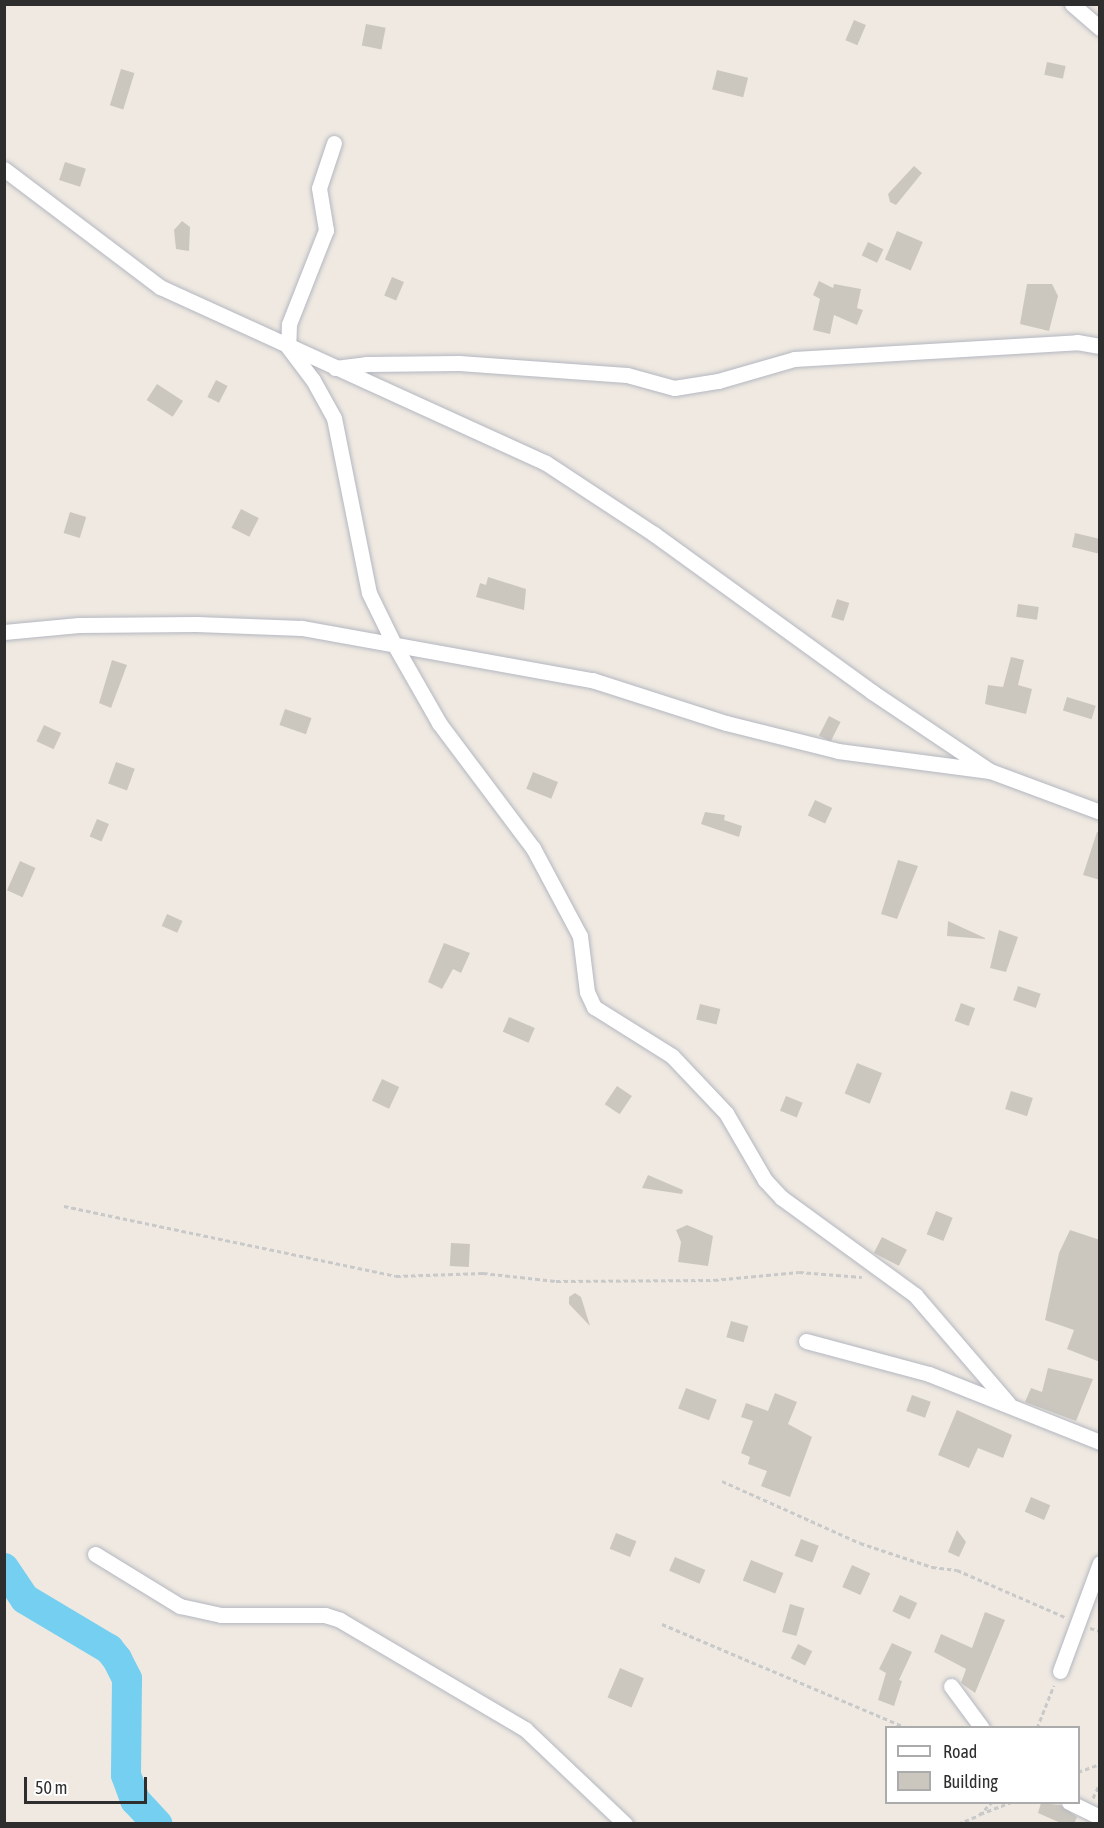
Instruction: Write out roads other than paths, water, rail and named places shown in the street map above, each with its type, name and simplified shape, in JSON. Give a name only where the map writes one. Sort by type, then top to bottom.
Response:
[{"type":"street","points":[[1071,4],[1100,28]]},
{"type":"street","points":[[334,143],[319,188],[326,230],[289,324],[288,347],[314,380],[334,418],[369,593],[394,644],[439,723],[533,848],[580,936],[587,992],[594,1007],[672,1056],[726,1113],[765,1180],[782,1198],[915,1295],[1008,1403]]},
{"type":"street","points":[[4,170],[160,287],[334,369],[546,464],[654,534],[872,692],[990,771]]},
{"type":"street","points":[[334,369],[459,363],[627,375],[674,388],[718,381],[794,359],[1077,342],[1100,346]]},
{"type":"street","points":[[4,632],[79,625],[196,624],[302,628],[592,680],[726,723],[838,751],[990,771],[1100,812]]},
{"type":"street","points":[[806,1341],[929,1374],[1008,1403],[1100,1442]]},
{"type":"street","points":[[95,1554],[180,1606],[221,1615],[325,1615],[340,1620],[525,1729],[625,1824]]},
{"type":"street","points":[[1060,1671],[1100,1563]]},
{"type":"street","points":[[951,1686],[981,1726]]},
{"type":"street","points":[[1071,1804],[1100,1817]]},
{"type":"waterway","points":[[4,1568],[25,1599],[109,1649],[117,1659],[127,1679],[126,1775],[135,1800],[157,1824]]}]
